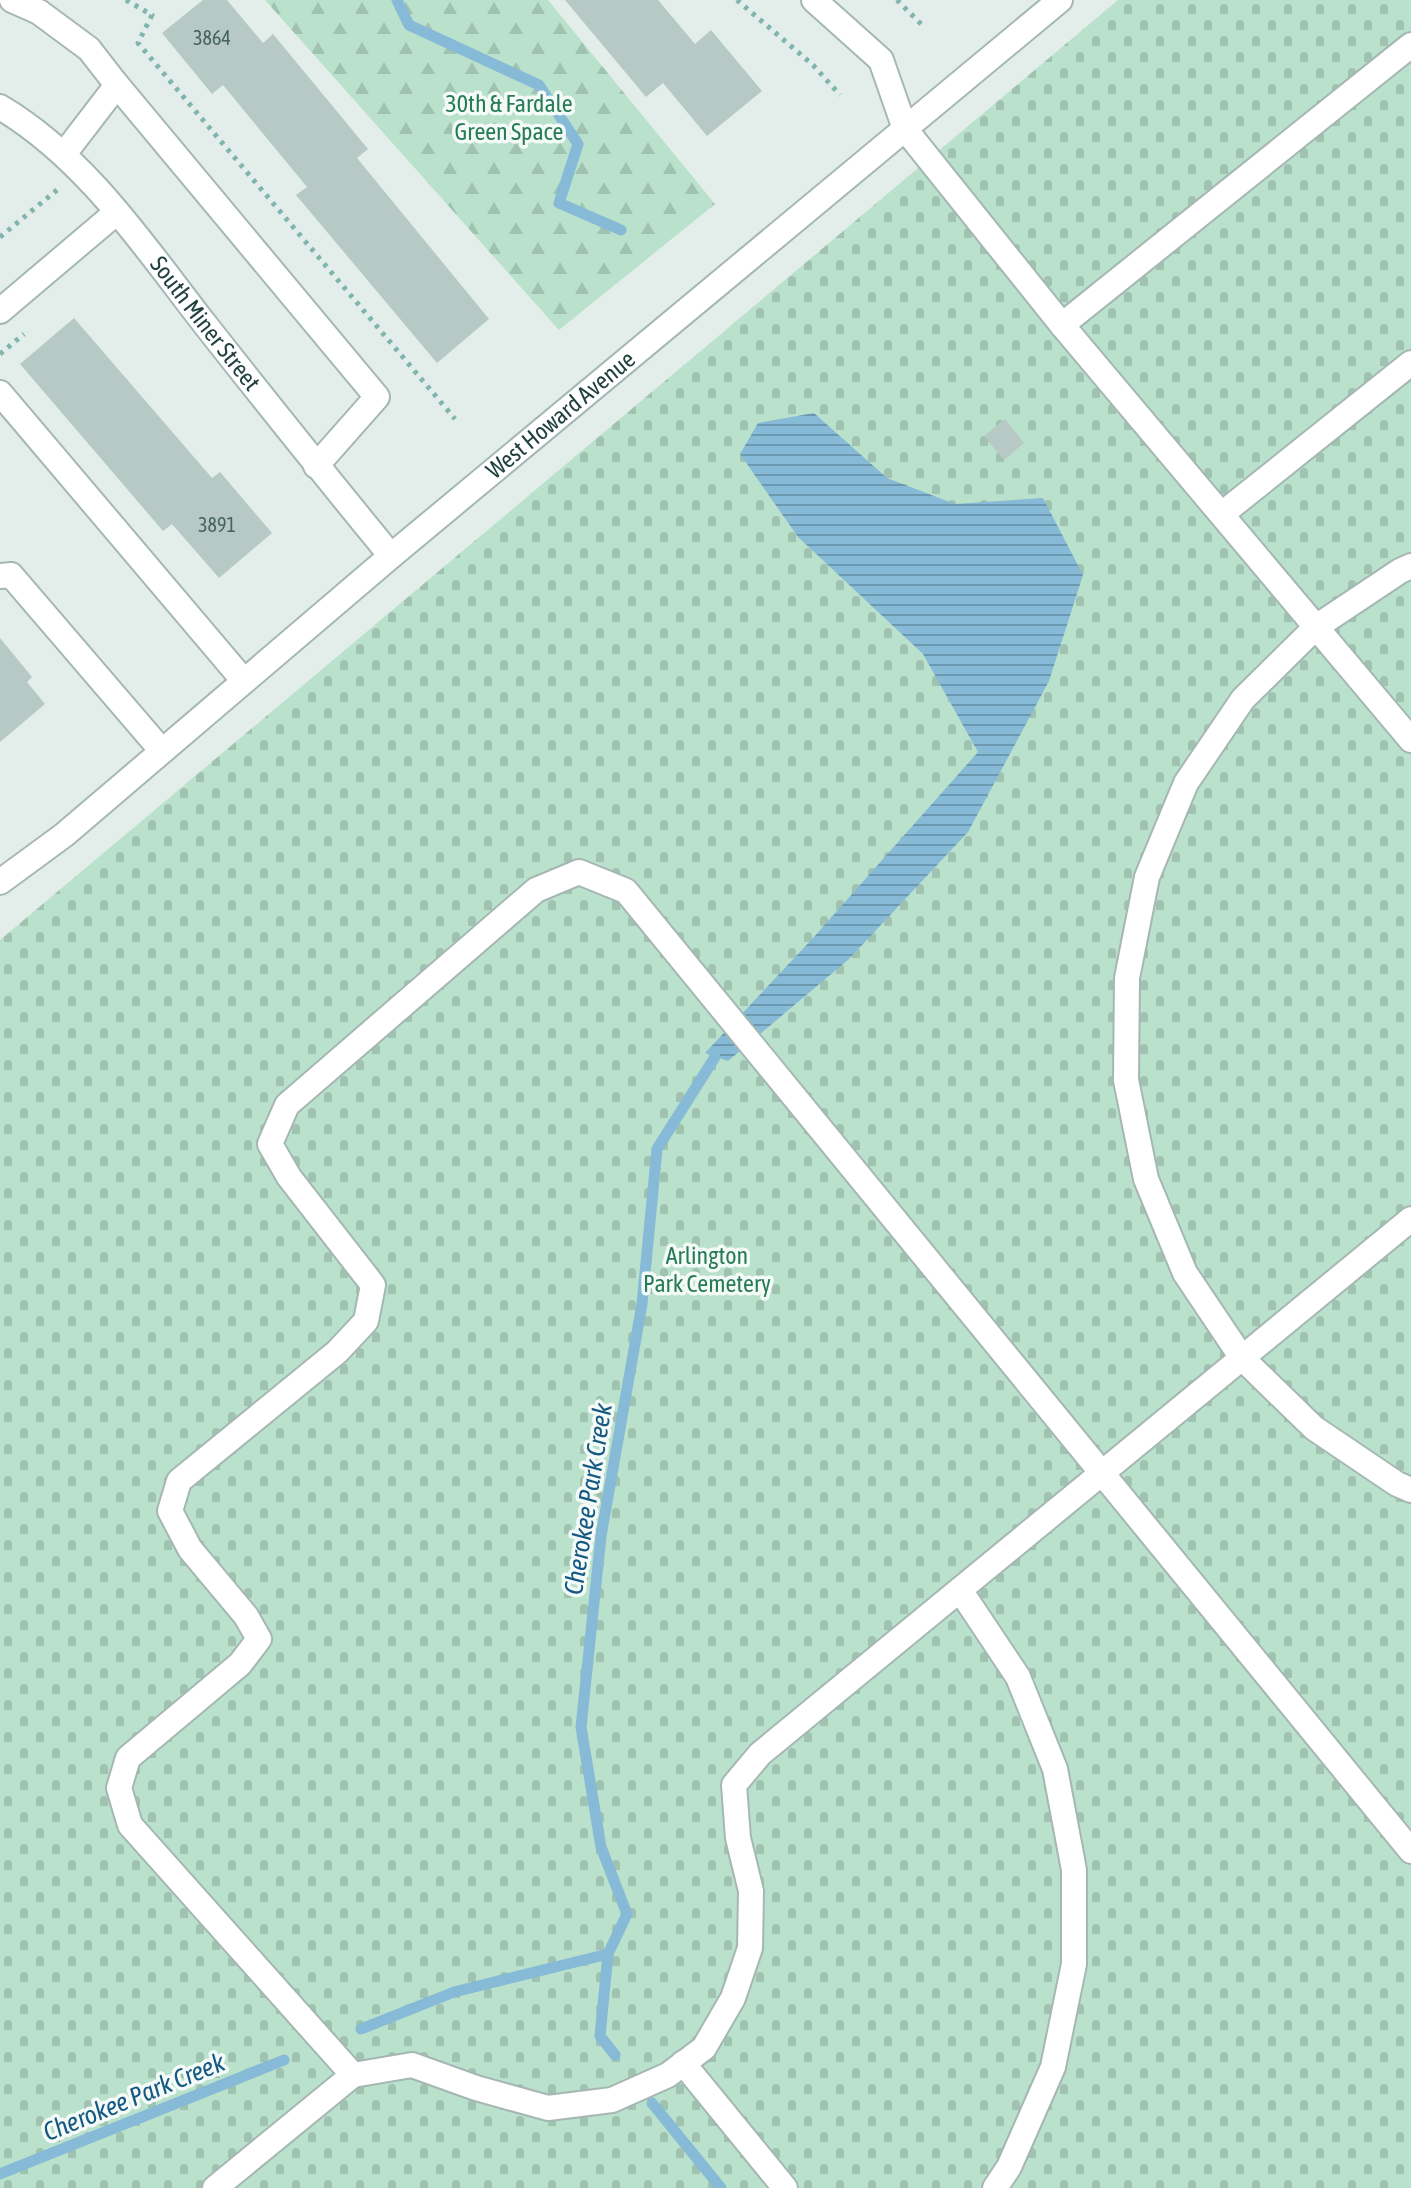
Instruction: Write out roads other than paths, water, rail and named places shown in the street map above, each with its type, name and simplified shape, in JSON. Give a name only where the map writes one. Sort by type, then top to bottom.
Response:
[{"type":"street","points":[[12,0],[39,12],[89,49],[377,397],[316,466]]},
{"type":"street","points":[[814,0],[881,60],[905,129],[1062,325],[1411,740]]},
{"type":"street","name":"West Howard Avenue","points":[[0,882],[64,835],[391,556],[1060,0]]},
{"type":"street","points":[[1062,325],[1411,45]]},
{"type":"street","points":[[72,163],[117,85]]},
{"type":"street","name":"South Miner Street","points":[[0,107],[72,163],[117,212],[316,466],[391,556]]},
{"type":"street","points":[[0,311],[117,212]]},
{"type":"street","points":[[1222,514],[1411,363]]},
{"type":"street","points":[[0,393],[244,681]]},
{"type":"street","points":[[1411,566],[1316,627],[1243,699],[1186,783],[1147,877],[1127,978],[1126,1080],[1146,1179],[1185,1273],[1242,1358],[1314,1428],[1397,1484],[1411,1490]]},
{"type":"street","points":[[0,576],[11,575],[162,751]]},
{"type":"street","name":"West Howard Avenue","points":[[0,903],[64,835]]},
{"type":"street","points":[[353,2075],[130,1825],[119,1788],[128,1758],[240,1664],[259,1639],[246,1616],[190,1549],[170,1511],[179,1481],[337,1352],[366,1321],[373,1285],[289,1177],[270,1144],[287,1105],[536,890],[579,872],[626,891],[1411,1851]]},
{"type":"street","points":[[215,2188],[353,2075],[412,2065],[476,2088],[548,2108],[612,2100],[668,2075],[704,2048],[733,1998],[750,1948],[751,1891],[738,1838],[734,1785],[760,1754],[1411,1219]]},
{"type":"street","points":[[960,1590],[1018,1677],[1055,1769],[1074,1870],[1074,1964],[1053,2067],[1009,2167],[995,2188]]},
{"type":"street","points":[[683,2063],[785,2188]]},
{"type":"water","points":[[814,413],[887,478],[955,504],[1043,498],[1083,575],[1049,681],[968,832],[849,959],[728,1061],[705,1053],[813,938],[978,752],[923,654],[798,537],[740,454],[758,423]]},
{"type":"waterway","name":"Cherokee Park Creek","points":[[397,0],[409,25],[539,85],[578,144],[559,203],[621,230]]},
{"type":"waterway","name":"Cherokee Park Creek","points":[[361,2029],[454,1992],[608,1954],[627,1914],[601,1847],[581,1727],[601,1536],[642,1304],[657,1149],[715,1057]]},
{"type":"waterway","name":"Cherokee Park Creek","points":[[608,1954],[600,2036],[615,2055]]},
{"type":"waterway","name":"Cherokee Park Creek","points":[[0,2174],[284,2060]]},
{"type":"waterway","name":"Cherokee Park Creek","points":[[652,2103],[721,2188]]},
{"type":"park label","name":"30th & Fardale Green Space","points":[[509,118]]},
{"type":"park label","name":"Arlington Park Cemetery","points":[[707,1270]]}]
